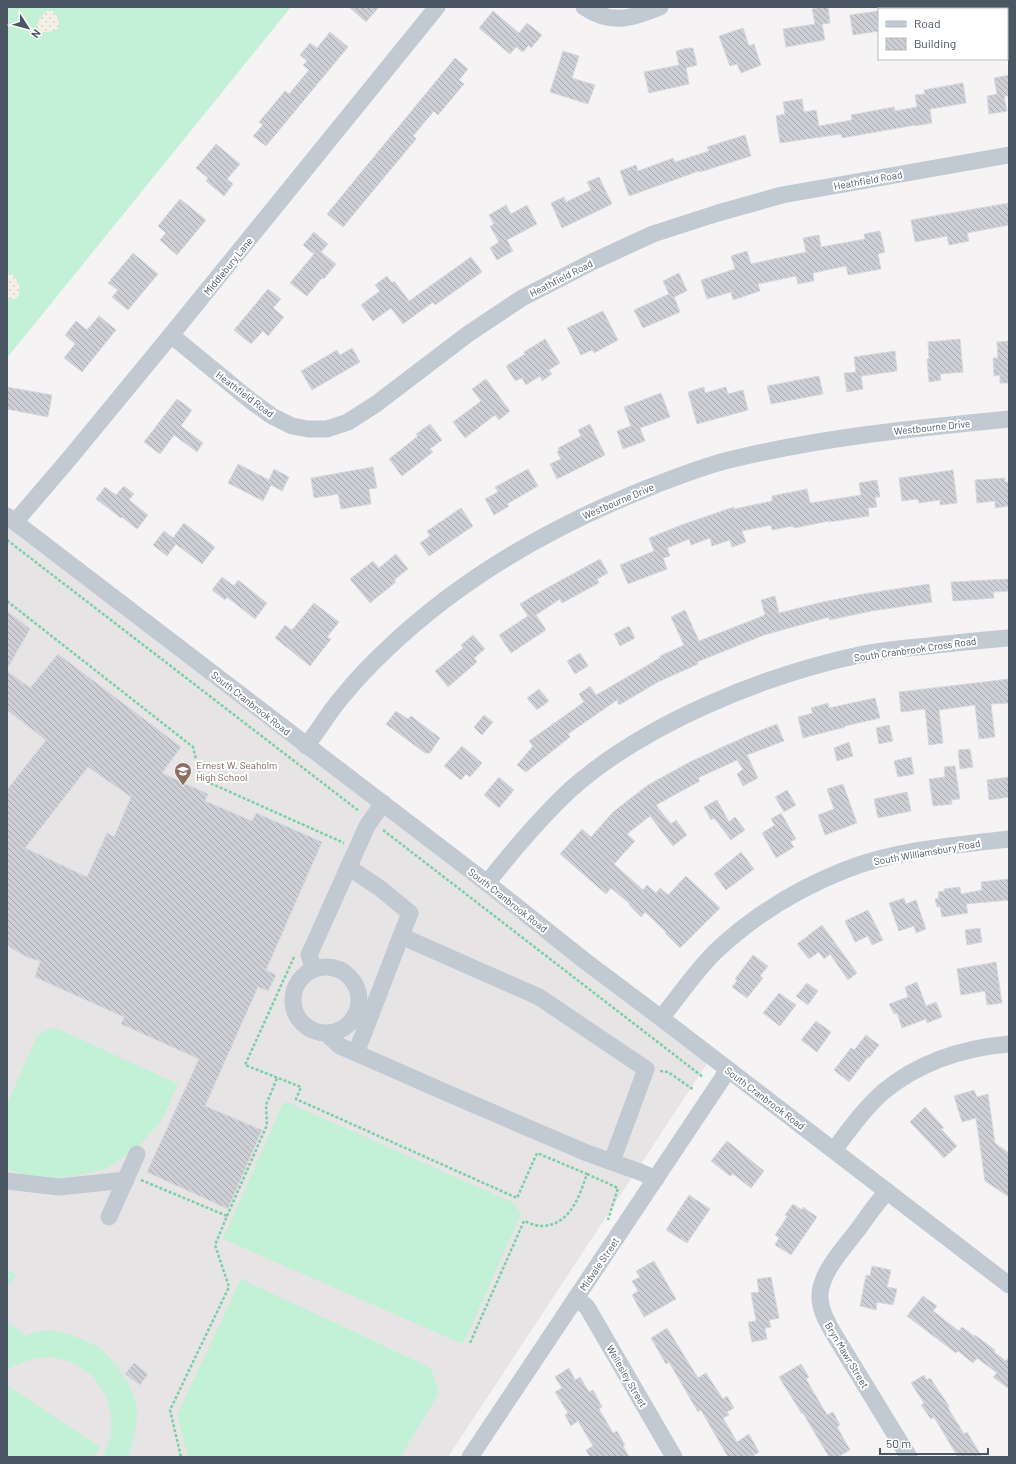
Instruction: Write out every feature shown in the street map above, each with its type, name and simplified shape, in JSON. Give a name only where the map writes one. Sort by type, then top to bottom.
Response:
[{"type":"street","name":"Middlebury Lane","points":[[11,519],[69,459],[438,7]]},
{"type":"street","points":[[584,7],[605,18],[622,19],[637,17],[660,7]]},
{"type":"street","name":"Heathfield Road","points":[[171,335],[251,401],[272,416],[292,426],[308,429],[327,428],[348,422],[376,404],[468,334],[522,298],[592,262],[653,234],[718,213],[782,195],[1009,155]]},
{"type":"street","name":"Westbourne Drive","points":[[306,746],[342,697],[385,651],[420,619],[468,583],[530,544],[581,517],[682,475],[732,459],[817,442],[858,436],[1009,419]]},
{"type":"street","name":"South Cranbrook Road","points":[[11,519],[1009,1285]]},
{"type":"street","name":"South Cranbrook Cross Road","points":[[487,883],[524,837],[572,788],[630,746],[676,720],[735,693],[779,677],[860,655],[919,647],[1009,638]]},
{"type":"street","points":[[314,969],[309,955],[348,867],[371,820],[382,803]]},
{"type":"street","name":"South Williamsbury Road","points":[[661,1018],[699,970],[731,938],[770,908],[819,881],[846,869],[892,856],[1009,839]]},
{"type":"street","points":[[348,867],[381,889],[410,913],[356,1053]]},
{"type":"street","points":[[401,936],[539,997],[646,1070],[612,1161]]},
{"type":"street","points":[[324,967],[335,968],[345,972],[358,989],[360,999],[358,1010],[354,1019],[346,1027],[337,1032],[327,1034],[315,1032],[305,1027],[298,1018],[293,1007],[293,996],[296,984],[304,975],[314,969],[324,967]]},
{"type":"street","points":[[327,1034],[340,1046],[587,1153],[612,1161],[656,1179]]},
{"type":"street","points":[[834,1150],[869,1106],[882,1093],[904,1076],[928,1063],[952,1054],[1009,1044]]},
{"type":"street","name":"Midvale Street","points":[[470,1457],[728,1070]]},
{"type":"street","points":[[109,1217],[137,1154]]},
{"type":"street","points":[[7,1181],[59,1187],[126,1180]]},
{"type":"street","name":"Bryn Mawr Street","points":[[887,1191],[836,1258],[826,1274],[821,1286],[820,1300],[825,1318],[835,1336],[909,1457]]},
{"type":"street","name":"Wellesley Street","points":[[576,1298],[587,1307],[674,1457]]},
{"type":"path","points":[[7,540],[359,811]]},
{"type":"path","points":[[7,601],[193,747],[201,779],[346,844]]},
{"type":"path","points":[[382,829],[703,1077]]},
{"type":"path","points":[[297,951],[245,1065],[301,1087],[296,1099],[517,1198],[537,1153],[587,1174],[618,1188],[608,1220]]},
{"type":"path","points":[[668,1072],[694,1090]]},
{"type":"path","points":[[181,1457],[170,1410],[228,1287],[215,1245],[267,1125],[266,1105],[277,1078]]},
{"type":"path","points":[[470,1344],[524,1221],[540,1226],[552,1224],[564,1218],[573,1209],[587,1174]]},
{"type":"path","points":[[126,1180],[143,1180],[227,1216]]},
{"type":"shaded area","name":"Ernest W. Seaholm High School","points":[[7,515],[712,1056],[448,1457],[7,1457]]},
{"type":"green space","points":[[7,7],[291,7],[7,358]]},
{"type":"green space","points":[[54,1027],[178,1084],[162,1120],[138,1147],[106,1169],[74,1176],[56,1178],[29,1176],[7,1169],[7,1104],[38,1034]]},
{"type":"green space","points":[[284,1101],[514,1203],[521,1214],[463,1344],[223,1239]]},
{"type":"green space","points":[[7,1269],[16,1275],[7,1289]]},
{"type":"green space","points":[[241,1279],[431,1368],[439,1393],[400,1457],[188,1457],[177,1415]]},
{"type":"green space","points":[[7,1322],[23,1333],[21,1338],[35,1332],[50,1330],[62,1332],[96,1346],[108,1356],[128,1383],[136,1404],[136,1427],[128,1457],[103,1457],[111,1435],[111,1415],[106,1396],[93,1376],[73,1363],[53,1357],[32,1359],[7,1370]]},
{"type":"green space","points":[[7,1385],[100,1447],[93,1457],[7,1457]]},
{"type":"sand","points":[[47,11],[53,11],[59,22],[59,26],[58,29],[48,32],[41,32],[38,27],[38,21]]},
{"type":"sand","points":[[7,274],[13,275],[19,284],[19,295],[15,299],[10,299],[7,297]]},
{"type":"building","points":[[349,7],[379,7],[366,22]]},
{"type":"building","points":[[828,7],[830,23],[822,24],[825,40],[786,47],[783,29],[815,24],[812,9]]},
{"type":"building","points":[[493,11],[519,33],[527,23],[542,35],[531,48],[529,45],[523,52],[516,47],[510,54],[479,28]]},
{"type":"building","points":[[878,11],[878,31],[853,35],[850,15]]},
{"type":"building","points":[[743,28],[749,46],[754,44],[761,65],[741,73],[737,64],[730,66],[719,36]]},
{"type":"building","points":[[330,32],[348,47],[266,146],[253,136],[263,125],[259,122],[285,91],[289,94],[309,70],[303,65],[307,61],[300,55],[310,43],[317,48]]},
{"type":"building","points":[[693,48],[697,65],[686,68],[689,84],[649,93],[644,72],[679,65],[676,51]]},
{"type":"building","points":[[563,51],[579,56],[572,78],[595,85],[588,104],[550,92]]},
{"type":"building","points":[[455,58],[468,69],[459,80],[464,84],[438,115],[434,111],[413,136],[416,139],[343,227],[327,214]]},
{"type":"building","points":[[1009,75],[1009,96],[1004,96],[1007,111],[989,114],[987,96],[997,94],[994,78]]},
{"type":"building","points":[[963,83],[966,103],[930,109],[932,123],[842,138],[841,134],[780,143],[776,116],[785,114],[783,102],[802,99],[804,112],[816,110],[819,126],[852,120],[851,115],[894,107],[895,111],[917,107],[915,95],[925,94],[924,90]]},
{"type":"building","points":[[745,135],[751,156],[700,172],[699,171],[629,196],[620,171],[636,165],[638,171],[673,158],[675,162],[709,151],[707,147]]},
{"type":"building","points":[[216,144],[240,164],[227,179],[233,184],[224,196],[206,181],[208,178],[196,168]]},
{"type":"building","points":[[599,177],[612,204],[562,228],[551,203],[564,197],[566,202],[591,190],[587,182]]},
{"type":"building","points":[[180,199],[206,220],[177,255],[160,240],[166,233],[158,226]]},
{"type":"building","points":[[1009,203],[1009,225],[967,233],[969,241],[949,245],[947,236],[915,242],[911,220]]},
{"type":"building","points":[[506,205],[511,214],[527,205],[537,224],[507,240],[513,251],[497,260],[490,248],[499,242],[490,226],[494,224],[489,215]]},
{"type":"building","points":[[880,231],[885,252],[878,254],[881,269],[848,275],[846,266],[813,273],[814,281],[798,284],[796,276],[758,284],[760,291],[733,300],[731,292],[707,299],[701,280],[735,269],[731,256],[747,251],[751,264],[806,252],[803,238],[819,235],[821,247],[865,239],[864,234]]},
{"type":"building","points":[[314,232],[328,244],[321,252],[336,264],[307,296],[290,283],[314,254],[303,245]]},
{"type":"building","points":[[133,253],[158,274],[128,310],[112,297],[118,290],[108,283]]},
{"type":"building","points":[[471,257],[482,272],[435,305],[433,302],[403,324],[391,308],[373,321],[361,305],[380,291],[375,285],[387,276],[392,283],[394,281],[409,301]]},
{"type":"building","points":[[679,273],[687,291],[674,297],[680,312],[643,328],[634,310],[669,294],[663,281]]},
{"type":"building","points":[[268,289],[281,299],[273,308],[284,317],[268,336],[263,331],[251,344],[234,330]]},
{"type":"building","points":[[603,311],[618,340],[594,353],[592,350],[581,355],[567,328]]},
{"type":"building","points":[[99,316],[116,330],[82,372],[64,358],[75,344],[65,335],[76,321],[87,330]]},
{"type":"building","points":[[545,339],[560,363],[549,370],[552,374],[542,381],[540,376],[526,385],[522,378],[515,381],[506,366],[525,354],[524,352]]},
{"type":"building","points":[[960,339],[963,372],[940,374],[941,380],[929,382],[927,359],[929,359],[928,342]]},
{"type":"building","points":[[1009,341],[1009,383],[1000,383],[1000,375],[994,376],[993,358],[998,358],[997,342]]},
{"type":"building","points":[[352,348],[360,362],[312,390],[301,371],[337,350],[340,355]]},
{"type":"building","points":[[895,351],[897,371],[861,376],[863,389],[847,392],[844,373],[856,372],[854,357]]},
{"type":"building","points":[[819,376],[823,394],[771,404],[767,386]]},
{"type":"building","points":[[486,379],[510,411],[499,420],[495,415],[465,438],[453,422],[481,401],[472,389]]},
{"type":"building","points":[[7,387],[52,395],[48,417],[7,409]]},
{"type":"building","points":[[704,387],[705,393],[726,387],[728,394],[743,390],[748,410],[697,424],[688,392]]},
{"type":"building","points":[[661,393],[670,417],[640,428],[645,441],[623,449],[617,431],[631,426],[624,407]]},
{"type":"building","points":[[177,399],[192,410],[181,426],[203,443],[197,452],[174,435],[160,454],[144,442]]},
{"type":"building","points":[[430,424],[442,440],[430,449],[433,452],[402,476],[389,459],[418,436],[416,434]]},
{"type":"building","points":[[590,424],[605,455],[557,479],[550,464],[561,459],[557,452],[559,450],[558,448],[581,436],[578,430]]},
{"type":"building","points":[[238,464],[269,480],[274,469],[289,477],[282,491],[271,485],[263,501],[228,483]]},
{"type":"building","points":[[373,467],[377,488],[369,489],[371,504],[341,509],[338,494],[314,498],[311,478]]},
{"type":"building","points":[[528,469],[538,486],[507,504],[509,506],[494,515],[485,499],[498,492],[495,487]]},
{"type":"building","points":[[953,470],[957,503],[940,505],[940,500],[919,503],[918,499],[902,501],[899,478]]},
{"type":"building","points":[[1005,478],[1005,482],[1009,482],[1009,506],[995,508],[995,501],[977,503],[975,480]]},
{"type":"building","points":[[877,480],[880,497],[875,497],[877,507],[868,508],[869,516],[829,521],[794,528],[793,526],[772,530],[771,525],[742,531],[746,542],[732,547],[730,540],[712,546],[710,538],[691,545],[689,539],[667,548],[670,556],[663,558],[667,569],[628,584],[620,565],[654,551],[649,538],[734,507],[734,509],[772,501],[772,496],[807,489],[810,503],[861,495],[859,483]]},
{"type":"building","points":[[124,486],[134,494],[129,500],[148,515],[137,529],[96,499],[105,487],[116,495]]},
{"type":"building","points":[[461,508],[473,526],[429,556],[420,543],[430,536],[427,531]]},
{"type":"building","points":[[184,523],[215,547],[202,564],[176,544],[167,556],[153,545],[164,531],[173,538]]},
{"type":"building","points":[[396,554],[408,569],[394,580],[396,582],[370,603],[350,579],[373,561],[379,568]]},
{"type":"building","points":[[600,559],[608,573],[597,579],[599,583],[562,603],[560,599],[536,615],[546,630],[511,653],[499,635],[528,616],[520,604]]},
{"type":"building","points":[[222,577],[234,586],[238,580],[267,603],[255,619],[227,597],[225,600],[212,590]]},
{"type":"building","points":[[1009,579],[1009,591],[993,592],[994,598],[953,601],[951,582]]},
{"type":"building","points":[[929,584],[932,602],[872,611],[829,620],[829,617],[764,635],[697,662],[698,664],[658,682],[619,705],[617,700],[568,734],[570,737],[526,772],[517,765],[533,746],[529,741],[584,702],[579,694],[590,686],[596,695],[660,658],[660,656],[684,645],[671,617],[685,610],[699,641],[765,615],[761,600],[775,596],[779,613],[869,593]]},
{"type":"building","points":[[314,603],[339,622],[327,637],[331,639],[310,666],[275,638],[285,625],[292,630]]},
{"type":"building","points":[[7,611],[30,629],[7,669]]},
{"type":"building","points":[[629,626],[635,638],[620,646],[614,634]]},
{"type":"building","points":[[473,635],[485,649],[474,658],[477,662],[448,687],[435,671],[463,648],[461,645]]},
{"type":"building","points":[[580,653],[588,666],[575,674],[567,661]]},
{"type":"building","points":[[58,654],[181,747],[162,773],[208,794],[205,801],[252,821],[256,813],[322,842],[266,970],[276,975],[268,991],[258,987],[205,1106],[262,1130],[228,1209],[147,1172],[199,1059],[121,1024],[124,1017],[35,977],[40,961],[29,958],[11,948],[7,943],[7,790],[46,740],[7,710],[7,671],[30,688]],"holes":[[[88,767],[131,797],[114,837],[107,833],[87,877],[25,848]]]},
{"type":"building","points":[[1009,679],[1009,703],[991,704],[995,737],[979,739],[975,705],[939,710],[943,743],[929,745],[925,709],[901,712],[899,692]]},
{"type":"building","points":[[539,689],[549,701],[537,710],[527,698]]},
{"type":"building","points":[[875,698],[880,718],[803,738],[798,717],[813,713],[811,708],[828,703],[829,708]]},
{"type":"building","points":[[396,711],[408,719],[411,716],[440,738],[430,753],[425,753],[386,724]]},
{"type":"building","points":[[484,715],[493,722],[482,735],[474,727]]},
{"type":"building","points":[[777,724],[784,741],[747,755],[758,778],[743,786],[737,774],[743,769],[737,760],[698,778],[700,781],[656,805],[671,824],[676,820],[687,835],[673,846],[650,816],[627,834],[635,841],[614,864],[643,890],[647,885],[656,893],[660,888],[668,895],[686,876],[720,908],[680,948],[645,912],[641,917],[629,905],[630,904],[611,888],[606,894],[560,854],[582,829],[591,837],[613,812],[648,785],[690,762]]},
{"type":"building","points":[[889,725],[893,741],[879,744],[876,728]]},
{"type":"building","points":[[849,742],[853,756],[837,761],[834,748]]},
{"type":"building","points":[[462,746],[482,763],[470,777],[466,774],[461,780],[444,766]]},
{"type":"building","points":[[970,749],[973,767],[960,769],[958,750]]},
{"type":"building","points":[[911,757],[914,774],[898,777],[894,761]]},
{"type":"building","points":[[955,766],[960,799],[951,800],[952,804],[933,806],[929,779],[945,777],[944,767]]},
{"type":"building","points":[[499,777],[514,790],[499,808],[484,795]]},
{"type":"building","points":[[1009,777],[1009,797],[989,800],[987,780]]},
{"type":"building","points":[[843,784],[857,823],[825,835],[818,815],[834,809],[827,789]]},
{"type":"building","points":[[787,790],[796,805],[784,812],[775,797]]},
{"type":"building","points":[[907,792],[911,811],[878,818],[874,799]]},
{"type":"building","points":[[717,800],[729,822],[735,817],[745,830],[731,840],[714,818],[711,820],[704,807]]},
{"type":"building","points":[[781,813],[796,839],[790,842],[794,847],[776,858],[762,833],[775,825],[771,819]]},
{"type":"building","points":[[741,852],[754,869],[726,890],[714,874]]},
{"type":"building","points":[[1009,879],[1009,900],[966,904],[968,913],[942,917],[940,907],[937,907],[935,899],[939,898],[938,892],[945,891],[944,889],[960,887],[961,894],[982,890],[981,882]]},
{"type":"building","points":[[904,898],[906,904],[916,900],[926,929],[916,933],[914,926],[899,931],[889,903]]},
{"type":"building","points":[[868,910],[883,940],[872,945],[868,936],[855,942],[845,921]]},
{"type":"building","points":[[822,925],[857,973],[848,980],[830,954],[824,959],[819,952],[809,959],[797,944]]},
{"type":"building","points":[[980,928],[982,942],[967,945],[965,930]]},
{"type":"building","points":[[753,955],[768,966],[760,976],[763,978],[747,998],[732,987],[737,981],[735,979]]},
{"type":"building","points":[[996,962],[1002,1003],[987,1005],[985,991],[961,995],[957,969]]},
{"type":"building","points":[[917,982],[926,1006],[936,1002],[942,1017],[927,1023],[926,1019],[902,1028],[897,1013],[894,1014],[889,1004],[908,997],[905,987]]},
{"type":"building","points":[[807,983],[818,991],[808,1005],[796,996]]},
{"type":"building","points":[[779,993],[796,1005],[780,1026],[763,1013]]},
{"type":"building","points":[[816,1021],[831,1032],[817,1052],[801,1040]]},
{"type":"building","points":[[866,1035],[879,1045],[849,1082],[834,1070],[851,1048],[854,1050]]},
{"type":"building","points":[[974,1090],[977,1097],[988,1094],[995,1143],[1009,1153],[1009,1197],[985,1181],[976,1118],[962,1122],[954,1096]]},
{"type":"building","points":[[925,1107],[944,1128],[941,1129],[957,1146],[944,1158],[910,1122]]},
{"type":"building","points":[[727,1141],[764,1171],[751,1188],[733,1174],[730,1176],[711,1161]]},
{"type":"building","points":[[689,1195],[710,1209],[687,1243],[666,1230]]},
{"type":"building","points":[[793,1204],[802,1210],[803,1207],[817,1217],[791,1255],[775,1245],[779,1238],[775,1235],[787,1217],[785,1215]]},
{"type":"building","points":[[654,1261],[676,1299],[644,1317],[632,1295],[638,1291],[632,1281],[640,1277],[636,1271]]},
{"type":"building","points":[[872,1266],[891,1270],[887,1287],[897,1289],[893,1305],[877,1302],[876,1310],[860,1306],[866,1275],[870,1276]]},
{"type":"building","points":[[771,1277],[779,1318],[769,1320],[771,1327],[765,1328],[767,1339],[752,1342],[748,1322],[756,1321],[751,1293],[759,1292],[757,1279]]},
{"type":"building","points":[[923,1296],[937,1306],[933,1311],[959,1331],[962,1327],[974,1336],[975,1335],[995,1350],[994,1352],[1006,1361],[1009,1357],[1009,1389],[993,1377],[997,1373],[977,1358],[973,1363],[958,1351],[956,1353],[907,1316]]},
{"type":"building","points":[[667,1328],[698,1378],[706,1373],[723,1399],[727,1396],[734,1408],[727,1412],[729,1415],[723,1418],[737,1442],[749,1434],[759,1452],[751,1457],[728,1457],[701,1410],[698,1412],[669,1362],[666,1364],[651,1338]]},
{"type":"building","points":[[134,1363],[148,1374],[140,1385],[125,1374]]},
{"type":"building","points":[[801,1364],[809,1377],[806,1379],[827,1415],[833,1412],[840,1425],[837,1427],[850,1450],[838,1457],[829,1457],[803,1413],[802,1414],[779,1377]]},
{"type":"building","points":[[569,1368],[575,1380],[580,1377],[589,1392],[593,1390],[602,1407],[599,1409],[613,1433],[617,1431],[625,1445],[623,1446],[629,1457],[590,1457],[586,1450],[593,1446],[578,1421],[571,1426],[565,1415],[568,1413],[555,1392],[562,1388],[555,1377]]},
{"type":"building","points":[[924,1375],[927,1380],[930,1378],[949,1406],[948,1408],[964,1434],[967,1432],[982,1457],[958,1457],[934,1417],[931,1419],[921,1405],[924,1403],[911,1383]]},
{"type":"place","name":"Ernest W. Seaholm High School","points":[[183,786]]}]
